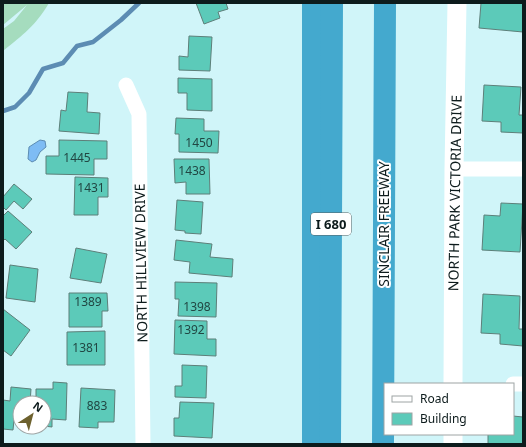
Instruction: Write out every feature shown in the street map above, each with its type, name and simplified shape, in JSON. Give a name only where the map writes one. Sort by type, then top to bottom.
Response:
[{"type":"highway","name":"I 680","points":[[313,3],[313,444]]},
{"type":"highway","name":"I 680","points":[[330,444],[332,3]]},
{"type":"highway","name":"SINCLAIR FREEWAY","points":[[383,444],[385,3]]},
{"type":"street","name":"NORTH PARK VICTORIA DRIVE","points":[[453,383],[454,169],[457,3]]},
{"type":"street","name":"NORTH HILLVIEW DRIVE","points":[[126,85],[139,114],[143,444]]},
{"type":"street","points":[[454,169],[523,169]]},
{"type":"green space","points":[[3,3],[49,3],[34,24],[3,51],[3,29],[14,21],[27,5],[3,25]]},
{"type":"water","points":[[40,140],[45,141],[46,147],[40,152],[36,160],[32,162],[28,159],[29,147]]},
{"type":"building","points":[[196,3],[226,3],[228,9],[218,12],[220,18],[204,24]]},
{"type":"building","points":[[481,3],[523,3],[523,32],[479,28]]},
{"type":"building","points":[[189,36],[212,37],[210,71],[179,70],[179,56],[188,57]]},
{"type":"building","points":[[178,78],[212,79],[212,111],[187,110],[187,93],[178,93]]},
{"type":"building","points":[[484,85],[521,87],[519,115],[523,115],[523,133],[501,132],[501,122],[482,121]]},
{"type":"building","points":[[68,92],[88,93],[87,112],[100,113],[99,134],[59,131],[61,110],[66,111]]},
{"type":"building","points":[[176,118],[204,119],[204,131],[219,131],[218,153],[179,152],[179,134],[175,134]]},
{"type":"building","points":[[59,140],[107,141],[107,159],[94,159],[94,175],[46,174],[46,156],[59,156]]},
{"type":"building","points":[[174,159],[209,159],[210,194],[186,194],[186,182],[175,183]]},
{"type":"building","points":[[75,177],[108,178],[108,197],[98,197],[98,215],[74,215]]},
{"type":"building","points":[[14,184],[32,199],[23,209],[14,201],[6,210],[3,207],[3,197]]},
{"type":"building","points":[[177,200],[203,202],[201,234],[185,233],[185,231],[175,230]]},
{"type":"building","points":[[501,203],[523,204],[520,252],[482,250],[484,215],[500,216]]},
{"type":"building","points":[[8,211],[32,232],[16,249],[5,239],[3,241],[3,216]]},
{"type":"building","points":[[176,240],[212,244],[210,257],[233,259],[232,277],[189,273],[190,262],[174,260]]},
{"type":"building","points":[[76,248],[107,254],[101,283],[70,278]]},
{"type":"building","points":[[10,265],[38,269],[35,302],[6,298]]},
{"type":"building","points":[[175,282],[217,283],[216,317],[178,316],[179,299],[175,299]]},
{"type":"building","points":[[69,293],[107,293],[108,311],[102,311],[102,327],[69,327]]},
{"type":"building","points":[[483,294],[520,296],[519,329],[523,329],[523,346],[500,344],[500,334],[481,333]]},
{"type":"building","points":[[3,309],[30,330],[11,356],[3,350]]},
{"type":"building","points":[[175,320],[207,321],[207,339],[216,339],[216,356],[174,354]]},
{"type":"building","points":[[105,331],[105,365],[67,365],[67,332]]},
{"type":"building","points":[[182,365],[207,366],[206,398],[175,397],[175,386],[182,386]]},
{"type":"building","points":[[53,382],[67,383],[66,420],[52,419],[52,395],[36,395],[36,389],[53,389]]},
{"type":"building","points":[[11,387],[31,389],[31,395],[12,395],[12,430],[3,429],[3,400],[10,401]]},
{"type":"building","points":[[81,388],[115,390],[114,422],[98,422],[98,428],[79,427]]},
{"type":"building","points":[[180,402],[214,403],[212,438],[174,436],[174,418],[179,418]]},
{"type":"building","points":[[514,416],[523,417],[523,444],[488,444],[488,435],[514,435]]},
{"type":"waterway","points":[[3,111],[15,107],[29,93],[43,69],[63,63],[77,46],[93,42],[121,20],[139,3]]}]
